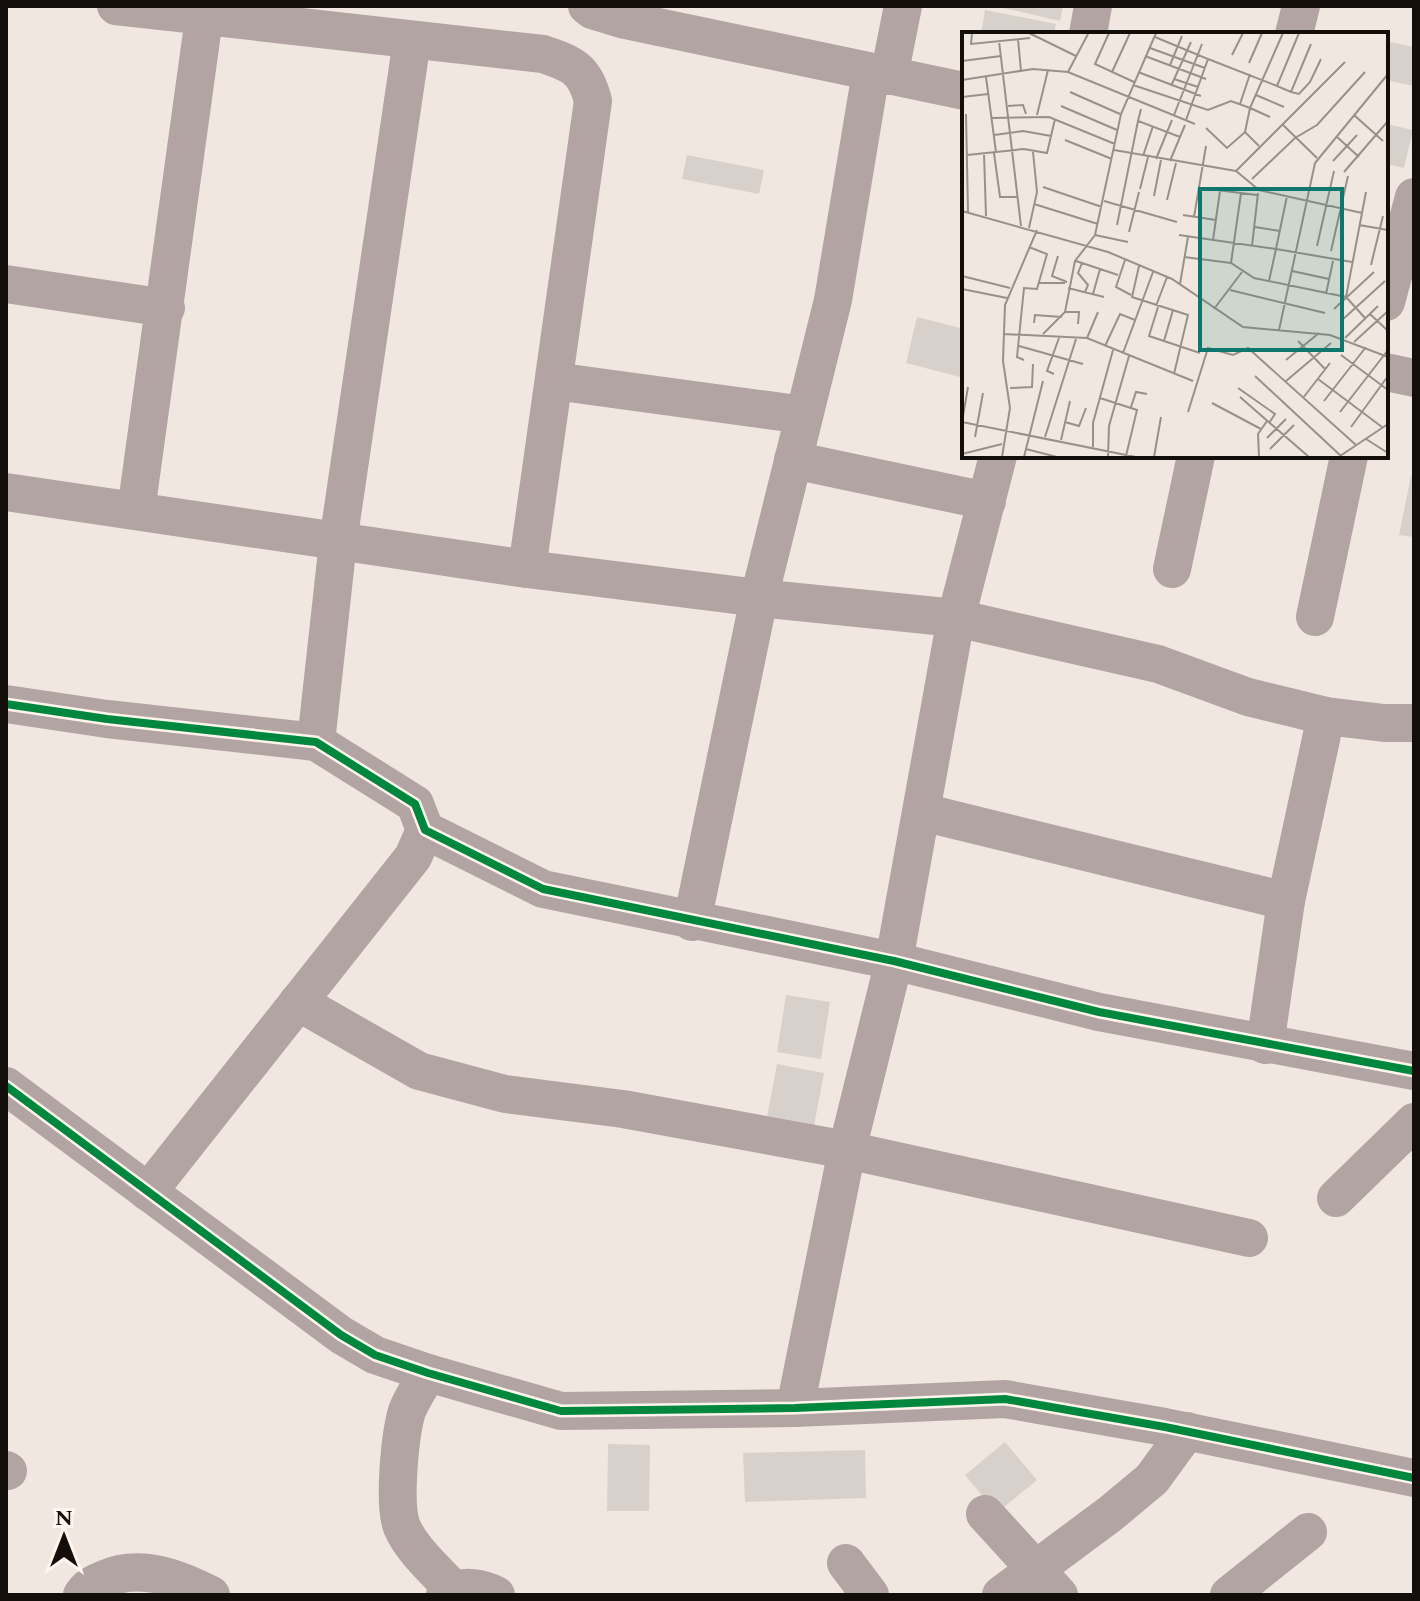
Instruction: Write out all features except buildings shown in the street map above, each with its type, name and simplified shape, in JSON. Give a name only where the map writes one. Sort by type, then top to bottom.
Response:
[{"type":"street","points":[[116,6],[543,54],[572,63],[588,83],[593,101],[527,569]]},
{"type":"street","points":[[692,922],[759,598],[833,300],[880,74],[903,6]]},
{"type":"street","points":[[1088,32],[1093,6]]},
{"type":"street","points":[[1294,32],[1301,6]]},
{"type":"street","points":[[572,63],[590,8],[705,21],[880,74],[962,91]]},
{"type":"street","points":[[136,511],[204,18]]},
{"type":"street","points":[[316,742],[338,542],[412,40]]},
{"type":"street","points":[[1388,187],[1414,195],[1388,294]]},
{"type":"street","points":[[6,284],[166,308]]},
{"type":"street","points":[[1388,372],[1414,378]]},
{"type":"street","points":[[554,381],[804,415]]},
{"type":"street","points":[[795,1408],[847,1150],[894,961],[956,618],[998,458]]},
{"type":"street","points":[[1172,569],[1196,458]]},
{"type":"street","points":[[1315,617],[1349,458]]},
{"type":"street","points":[[793,460],[987,501]]},
{"type":"street","points":[[6,492],[527,569],[759,598],[956,618],[1158,664],[1248,697],[1326,716],[1414,723]]},
{"type":"street","points":[[6,704],[107,719],[316,742],[415,804],[425,830],[543,889],[894,961],[1099,1012],[1414,1071]]},
{"type":"street","points":[[1265,1045],[1286,901],[1326,716]]},
{"type":"street","points":[[922,812],[1286,901]]},
{"type":"street","points":[[148,1192],[413,857],[425,830]]},
{"type":"street","points":[[298,1002],[419,1071],[505,1094],[623,1109],[847,1150],[1249,1238]]},
{"type":"street","points":[[6,1086],[341,1335],[375,1355],[561,1411],[795,1408],[1005,1399],[1187,1431],[1414,1478]]},
{"type":"street","points":[[1336,1198],[1414,1122]]},
{"type":"street","points":[[428,1373],[408,1411],[400,1451],[399,1506],[402,1527],[449,1592],[484,1589],[496,1595]]},
{"type":"street","points":[[1001,1595],[1047,1582],[1110,1514],[1152,1479],[1187,1431]]},
{"type":"street","points":[[985,1514],[1047,1582]]},
{"type":"street","points":[[1229,1595],[1308,1532]]},
{"type":"street","points":[[846,1563],[870,1595]]},
{"type":"street","points":[[82,1595],[86,1588],[118,1572],[145,1571],[190,1584],[211,1595]]},
{"type":"cycle path","points":[[6,704],[107,719],[316,742],[415,804],[425,830],[543,889],[894,961],[1099,1012],[1414,1071]]},
{"type":"cycle path","points":[[6,1086],[341,1335],[375,1355],[561,1411],[795,1408],[1005,1399],[1165,1427],[1414,1478]]}]
